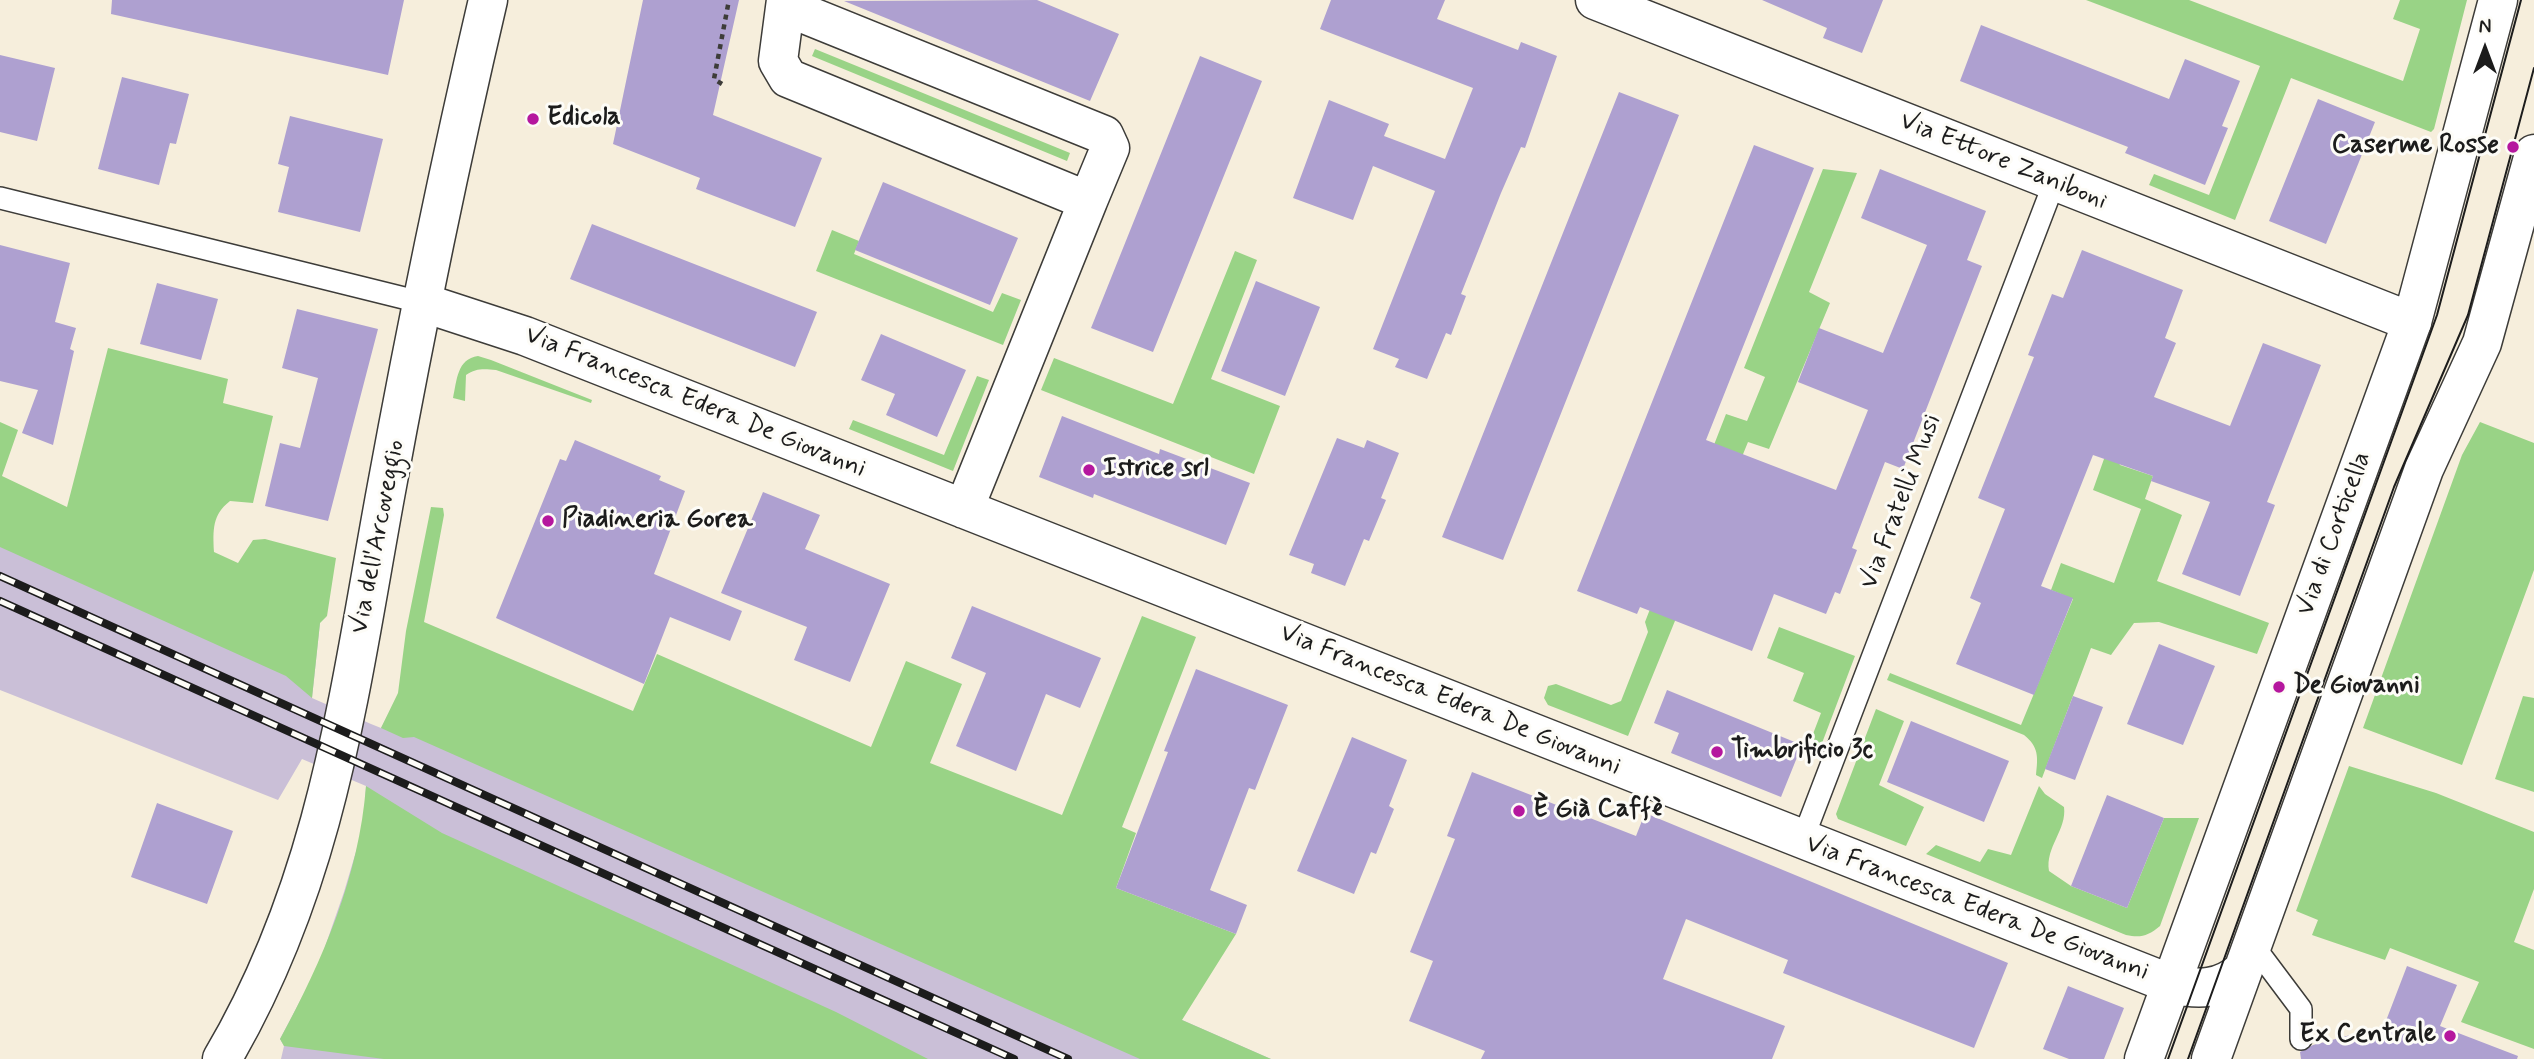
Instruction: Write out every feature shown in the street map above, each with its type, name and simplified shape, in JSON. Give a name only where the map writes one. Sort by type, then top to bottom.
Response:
[{"type":"street","name":"Via dell'Arcoveggio","points":[[222,1059],[285,935],[327,799],[346,713],[424,303],[488,0]]},
{"type":"street","name":"Via Ettore Zaniboni","points":[[1595,0],[2054,183],[2412,321]]},
{"type":"street","name":"Via di Corticella","points":[[2144,1059],[2412,321],[2498,0]]},
{"type":"street","points":[[964,509],[1110,148],[1104,135],[787,3],[778,61],[788,78],[1088,201]]},
{"type":"street","points":[[2211,1059],[2424,469],[2482,343],[2534,154]]},
{"type":"street","name":"Via Francesca Edera De Giovanni","points":[[424,303],[525,336],[1802,841],[2171,984],[2193,988],[2213,987],[2230,981],[2248,957]]},
{"type":"lane","name":"Via Fratelli Musi","points":[[1802,841],[2054,183]]},
{"type":"lane","points":[[0,198],[424,303]]},
{"type":"lane","points":[[2248,957],[2301,1009],[2301,1039]]},
{"type":"path","points":[[722,84],[714,79],[729,0]]},
{"type":"shaded area","points":[[0,491],[320,623],[312,698],[381,728],[399,693],[428,689],[1271,1059],[281,1059],[284,1046],[280,1039],[318,967],[344,892],[363,828],[366,786],[302,759],[278,800],[0,690]]},
{"type":"green space","points":[[2086,0],[2189,0],[2403,81],[2420,29],[2393,19],[2400,0],[2467,0],[2434,129],[2431,132],[2291,78],[2235,220],[2149,185],[2154,174],[2209,195],[2260,66]]},
{"type":"green space","points":[[815,49],[1070,153],[1067,161],[812,56]]},
{"type":"green space","points":[[1823,169],[1857,173],[1809,292],[1830,303],[1769,449],[1748,442],[1628,736],[1548,705],[1544,698],[1548,686],[1556,684],[1611,705],[1621,701],[1648,632],[1645,622],[1726,414],[1747,421],[1765,377],[1744,368]]},
{"type":"green space","points":[[832,230],[859,241],[854,254],[993,312],[1002,293],[1021,300],[1003,345],[816,271]]},
{"type":"green space","points":[[1235,251],[1257,260],[1211,379],[1280,406],[1254,474],[1041,390],[1054,358],[1173,404]]},
{"type":"green space","points":[[108,348],[228,379],[223,403],[273,416],[253,503],[230,501],[224,506],[215,524],[214,552],[238,563],[253,540],[265,539],[336,558],[327,616],[320,623],[312,698],[286,676],[0,547],[0,422],[18,430],[2,476],[67,507]]},
{"type":"green space","points":[[478,356],[592,400],[591,403],[488,369],[466,375],[465,401],[453,398],[462,366],[466,361]]},
{"type":"green space","points":[[977,376],[989,380],[953,471],[849,429],[853,420],[944,455]]},
{"type":"green space","points":[[2480,422],[2534,443],[2534,570],[2462,765],[2363,728],[2462,455]]},
{"type":"green space","points":[[2110,442],[2120,465],[2153,476],[2145,499],[2182,515],[2157,581],[2269,623],[2257,654],[2159,622],[2134,623],[2111,655],[2091,648],[2042,778],[2036,775],[2035,748],[2024,735],[1887,680],[1890,673],[2021,725],[2073,599],[2051,590],[2061,563],[2114,583],[2141,509],[2093,490]]},
{"type":"green space","points":[[431,507],[443,508],[444,515],[424,622],[633,711],[657,654],[871,747],[906,661],[962,684],[930,763],[1062,815],[1142,616],[1196,637],[1122,827],[1136,833],[1116,888],[1236,934],[1182,1020],[1271,1059],[1140,1059],[414,737],[403,738],[381,728],[398,693],[406,631]]},
{"type":"green space","points":[[1779,627],[1855,656],[1819,751],[1808,747],[1821,713],[1793,701],[1804,673],[1767,658]]},
{"type":"green space","points":[[2523,696],[2534,698],[2534,792],[2495,779]]},
{"type":"green space","points":[[1876,709],[1904,721],[1879,785],[1924,807],[1906,846],[1838,819],[1836,814]]},
{"type":"green space","points":[[2349,766],[2436,793],[2534,832],[2534,889],[2514,942],[2534,950],[2534,1049],[2461,1022],[2479,982],[2390,948],[2385,960],[2312,935],[2318,920],[2296,911]]},
{"type":"green space","points":[[366,786],[442,833],[836,1012],[928,1059],[384,1059],[284,1046],[280,1039],[311,979],[337,917],[356,852]]},
{"type":"green space","points":[[2039,786],[2045,794],[2064,807],[2062,823],[2050,854],[2049,871],[2071,886],[2127,908],[2164,818],[2199,818],[2160,926],[2144,935],[2126,935],[1926,854],[1936,845],[1980,862],[1988,849],[2011,855]]},
{"type":"building","points":[[112,0],[404,0],[388,75],[111,14]]},
{"type":"building","points":[[643,0],[739,0],[713,115],[822,158],[795,227],[696,189],[700,178],[613,144]]},
{"type":"building","points":[[1037,0],[1119,34],[1090,101],[844,1]]},
{"type":"building","points":[[1331,0],[1445,0],[1437,19],[1518,50],[1521,42],[1557,56],[1525,148],[1521,147],[1461,294],[1466,296],[1451,335],[1446,333],[1427,379],[1395,367],[1399,359],[1373,349],[1435,191],[1373,166],[1353,220],[1293,198],[1329,100],[1389,124],[1384,136],[1445,159],[1473,88],[1320,29]]},
{"type":"building","points":[[1762,0],[1883,0],[1862,53],[1823,38],[1827,28]]},
{"type":"building","points":[[1981,25],[2169,99],[2185,59],[2240,81],[2222,126],[2228,128],[2205,185],[2125,153],[2128,147],[1960,81]]},
{"type":"building","points":[[0,55],[55,68],[37,141],[0,132]]},
{"type":"building","points":[[1200,56],[1262,81],[1153,352],[1091,328]]},
{"type":"building","points":[[122,77],[189,94],[176,144],[170,143],[159,185],[98,169]]},
{"type":"building","points":[[1619,92],[1679,115],[1503,560],[1442,537]]},
{"type":"building","points":[[2318,99],[2375,122],[2326,244],[2269,221]]},
{"type":"building","points":[[290,116],[383,139],[360,232],[278,212],[289,167],[278,164]]},
{"type":"building","points":[[1754,145],[1814,168],[1706,440],[1836,490],[1868,410],[1798,382],[1819,328],[1883,353],[1927,245],[1861,218],[1880,169],[1986,211],[1967,260],[1982,266],[1903,469],[1885,462],[1852,548],[1857,550],[1840,594],[1835,592],[1826,614],[1774,594],[1752,651],[1640,607],[1637,614],[1577,591]]},
{"type":"building","points":[[883,182],[1018,238],[990,305],[855,250]]},
{"type":"building","points":[[592,224],[817,312],[795,367],[570,279]]},
{"type":"building","points":[[0,245],[70,263],[55,322],[76,328],[70,349],[74,351],[53,445],[22,433],[38,390],[0,381]]},
{"type":"building","points":[[2082,250],[2183,290],[2165,338],[2176,343],[2154,397],[2230,426],[2263,343],[2321,365],[2267,502],[2275,505],[2240,596],[2182,574],[2210,502],[2151,481],[2153,476],[2093,455],[2041,586],[2073,598],[2034,695],[1956,664],[1981,603],[1970,598],[2005,509],[1978,498],[2034,357],[2028,355],[2052,294],[2063,298]]},
{"type":"building","points":[[1256,281],[1320,307],[1285,396],[1221,371]]},
{"type":"building","points":[[157,283],[218,299],[201,360],[140,344]]},
{"type":"building","points":[[297,309],[378,329],[328,521],[265,506],[280,443],[300,448],[318,378],[282,368]]},
{"type":"building","points":[[881,334],[966,370],[937,437],[886,415],[895,394],[861,380]]},
{"type":"building","points":[[1062,416],[1159,454],[1160,449],[1250,483],[1226,545],[1094,494],[1093,498],[1039,477]]},
{"type":"building","points":[[1337,438],[1364,448],[1367,440],[1399,453],[1381,498],[1386,500],[1369,541],[1364,539],[1345,586],[1311,573],[1314,564],[1289,555]]},
{"type":"building","points":[[575,440],[661,476],[659,480],[685,491],[654,574],[742,611],[730,641],[670,617],[644,684],[496,618],[560,459],[566,461]]},
{"type":"building","points":[[763,492],[820,515],[805,549],[890,584],[850,682],[794,660],[807,627],[721,593]]},
{"type":"building","points":[[972,606],[1101,658],[1080,708],[1046,694],[1016,771],[956,746],[986,673],[951,658]]},
{"type":"building","points":[[2159,644],[2215,666],[2183,745],[2127,724]]},
{"type":"building","points":[[1196,669],[1288,705],[1255,790],[1249,788],[1210,890],[1247,905],[1236,934],[1116,888],[1168,752],[1164,751]]},
{"type":"building","points":[[1667,690],[1802,745],[1781,797],[1671,753],[1679,733],[1654,723]]},
{"type":"building","points":[[2073,696],[2103,707],[2075,780],[2045,769]]},
{"type":"building","points":[[1911,721],[2009,761],[1984,822],[1887,782]]},
{"type":"building","points":[[1352,737],[1407,760],[1389,806],[1394,809],[1376,854],[1371,852],[1354,894],[1297,871]]},
{"type":"building","points":[[1472,772],[1636,836],[1645,813],[2008,963],[1974,1048],[1783,973],[1788,960],[1686,919],[1663,979],[1785,1026],[1772,1059],[1481,1059],[1485,1051],[1409,1021],[1433,961],[1410,952],[1455,839],[1447,836]]},
{"type":"building","points":[[2107,795],[2164,818],[2127,908],[2071,886]]},
{"type":"building","points":[[157,803],[233,831],[207,904],[131,877]]},
{"type":"building","points":[[2407,966],[2457,985],[2440,1026],[2518,1056],[2517,1059],[2301,1059],[2300,1052],[2313,1045],[2384,1026]]},
{"type":"building","points":[[2068,986],[2124,1008],[2104,1059],[2069,1059],[2043,1049]]},
{"type":"tram line","points":[[2168,1059],[2437,315],[2521,0]]},
{"type":"tram line","points":[[2188,1059],[2394,487],[2468,315],[2534,68]]},
{"type":"railway","points":[[0,576],[1068,1059]]},
{"type":"railway","points":[[0,601],[1014,1059]]},
{"type":"place","name":"Edicola","points":[[533,119]]},
{"type":"place","name":"Caserme Rosse","points":[[2513,147]]},
{"type":"place","name":"Istrice srl","points":[[1089,470]]},
{"type":"place","name":"Piadineria Gorea","points":[[548,521]]},
{"type":"place","name":"De Giovanni","points":[[2279,687]]},
{"type":"place","name":"Timbrificio 3c","points":[[1717,752]]},
{"type":"place","name":"È Già Caffè","points":[[1519,811]]},
{"type":"place","name":"Ex Centrale","points":[[2450,1036]]}]
